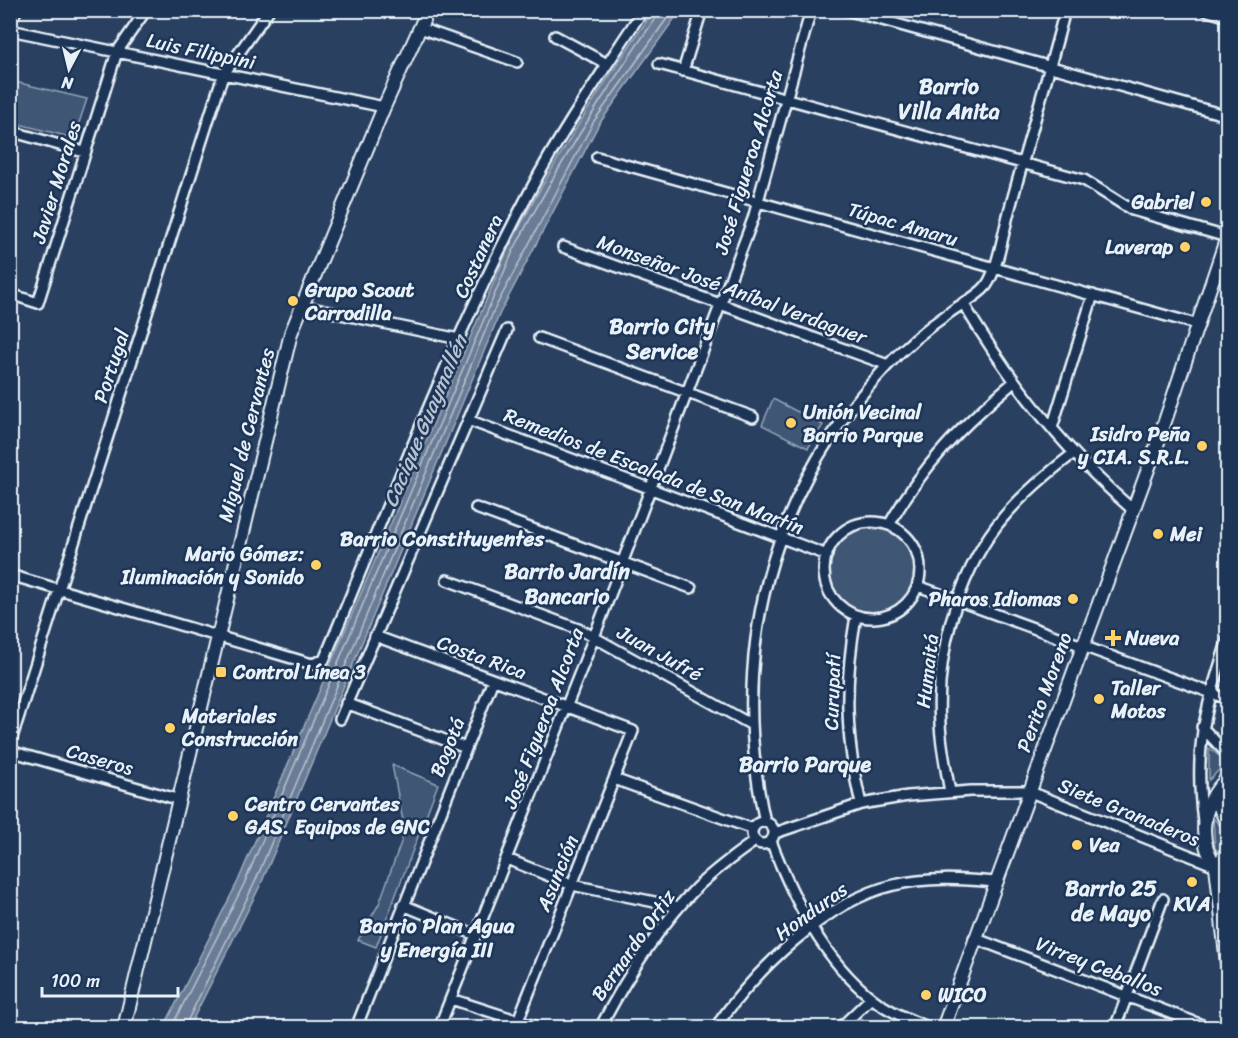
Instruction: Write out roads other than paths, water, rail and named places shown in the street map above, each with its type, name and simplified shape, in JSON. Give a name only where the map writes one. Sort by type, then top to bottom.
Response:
[{"type":"main road","name":"Miguel de Cervantes","points":[[124,1028],[289,344],[302,306],[384,107],[428,10]]},
{"type":"main road","name":"Perito Moreno","points":[[943,1028],[994,882],[1133,510],[1199,325],[1227,236]]},
{"type":"main road","points":[[1225,780],[1212,798],[1203,823],[1209,854],[1216,866],[1227,973]]},
{"type":"main road","points":[[1225,780],[1219,805],[1227,823]]},
{"type":"main road","points":[[1216,866],[1227,852]]},
{"type":"street","points":[[10,20],[17,10]]},
{"type":"street","name":"Javier Morales","points":[[10,294],[38,303],[117,52],[146,10]]},
{"type":"street","name":"Portugal","points":[[10,744],[224,74],[269,10]]},
{"type":"street","name":"Costanera","points":[[218,638],[319,664],[324,660],[459,339],[531,189],[607,63],[643,10]]},
{"type":"street","points":[[683,71],[702,10]]},
{"type":"street","name":"José Figueroa Alcorta","points":[[439,1028],[623,562],[758,202],[811,10]]},
{"type":"street","points":[[846,10],[1227,116]]},
{"type":"street","points":[[765,822],[757,779],[752,725],[752,671],[757,620],[780,537],[801,488],[820,454],[848,414],[888,365],[927,329],[986,286],[1051,66],[1065,10]]},
{"type":"street","points":[[1204,10],[1227,17]]},
{"type":"street","points":[[420,28],[517,62]]},
{"type":"street","name":"Luis Filippini","points":[[10,30],[384,107]]},
{"type":"street","points":[[555,36],[607,63]]},
{"type":"street","points":[[659,64],[1084,180],[1132,210],[1227,236]]},
{"type":"street","points":[[10,131],[84,152]]},
{"type":"street","name":"Túpac Amaru","points":[[597,157],[1199,325]]},
{"type":"street","name":"Monseñor José Aníbal Verdaguer","points":[[563,247],[720,302],[888,365]]},
{"type":"street","points":[[1052,428],[1093,296]]},
{"type":"street","points":[[963,303],[1014,382],[1074,453],[1133,510]]},
{"type":"street","points":[[302,306],[459,339]]},
{"type":"street","points":[[340,719],[507,330]]},
{"type":"street","points":[[539,338],[753,417]]},
{"type":"street","points":[[889,525],[911,487],[942,447],[1014,382]]},
{"type":"street","name":"Remedios de Escalada de San Martín","points":[[468,420],[827,555]]},
{"type":"street","name":"Humaitá","points":[[950,792],[940,724],[939,693],[945,647],[958,601],[995,527],[1032,487],[1074,453]]},
{"type":"street","points":[[476,508],[691,588]]},
{"type":"street","points":[[866,523],[889,525],[907,538],[919,557],[921,572],[918,586],[905,605],[886,616],[871,618],[856,616],[841,606],[829,591],[824,567],[827,555],[834,541],[845,531],[866,523]]},
{"type":"street","points":[[10,575],[218,638]]},
{"type":"street","name":"Juan Jufré","points":[[447,580],[594,637],[752,725]]},
{"type":"street","points":[[918,586],[1227,699]]},
{"type":"street","name":"Curupatí","points":[[856,616],[848,669],[846,719],[850,761],[861,804]]},
{"type":"street","name":"Costa Rica","points":[[375,636],[633,731]]},
{"type":"street","points":[[1203,823],[1198,773],[1202,727],[1227,639]]},
{"type":"street","name":"Bogotá","points":[[356,1028],[493,680]]},
{"type":"street","points":[[346,704],[466,748]]},
{"type":"street","points":[[1202,727],[1227,755]]},
{"type":"street","name":"Asunción","points":[[517,1024],[633,731]]},
{"type":"street","name":"Caseros","points":[[10,751],[180,801]]},
{"type":"street","points":[[614,779],[753,829]]},
{"type":"street","points":[[930,1028],[898,1015],[871,998],[843,969],[812,927],[790,890],[773,837],[772,826],[765,822],[758,823],[753,829],[755,841],[761,844],[773,837],[820,816],[861,804],[950,792],[1028,791]]},
{"type":"street","name":"Siete Granaderos","points":[[1028,791],[1216,866]]},
{"type":"street","name":"Bernardo Ortiz","points":[[600,1028],[631,974],[679,907],[710,876],[755,841]]},
{"type":"street","points":[[507,859],[572,885],[679,907]]},
{"type":"street","name":"Honduras","points":[[715,1028],[749,986],[812,927],[848,902],[897,884],[938,879],[994,882]]},
{"type":"street","points":[[1115,1028],[1163,898]]},
{"type":"street","points":[[403,905],[476,935]]},
{"type":"street","name":"Virrey Ceballos","points":[[974,938],[1210,1028]]},
{"type":"street","points":[[840,1028],[871,998]]},
{"type":"street","points":[[451,999],[517,1024],[541,1028]]},
{"type":"water","points":[[654,10],[680,11],[599,124],[500,313],[261,884],[189,1027],[164,1027],[238,881],[508,249],[577,127]]},
{"type":"place","name":"Gabriel","points":[[1206,202]]},
{"type":"place","name":"Laverap","points":[[1185,247]]},
{"type":"place","name":"Grupo Scout Carrodilla","points":[[293,301]]},
{"type":"place","name":"Unión Vecinal Barrio Parque","points":[[791,423]]},
{"type":"place","name":"Isidro Peña y CIA. S.R.L.","points":[[1202,446]]},
{"type":"place","name":"Mei","points":[[1158,534]]},
{"type":"place","name":"Mario Gómez: Iluminación y Sonido","points":[[316,565]]},
{"type":"place","name":"Pharos Idiomas","points":[[1073,599]]},
{"type":"place","name":"Nueva","points":[[1113,638]]},
{"type":"place","name":"Control Línea 3","points":[[221,672]]},
{"type":"place","name":"Taller Motos","points":[[1099,699]]},
{"type":"place","name":"Materiales Construcción","points":[[170,728]]},
{"type":"place","name":"Centro Cervantes GAS. Equipos de GNC","points":[[233,816]]},
{"type":"place","name":"Vea","points":[[1077,845]]},
{"type":"place","name":"KVA","points":[[1192,882]]},
{"type":"place","name":"WICO","points":[[926,995]]},
{"type":"district","name":"Barrio Villa Anita","points":[[949,98]]},
{"type":"district","name":"Barrio City Service","points":[[662,338]]},
{"type":"district","name":"Barrio Constituyentes","points":[[442,539]]},
{"type":"district","name":"Barrio Jardín Bancario","points":[[567,584]]},
{"type":"district","name":"Barrio Parque","points":[[805,764]]},
{"type":"district","name":"Barrio 25 de Mayo","points":[[1111,900]]},
{"type":"district","name":"Barrio Plan Agua y Energía III","points":[[437,938]]},
{"type":"water label","name":"Cacique Guaymallén","points":[[425,421]]}]
